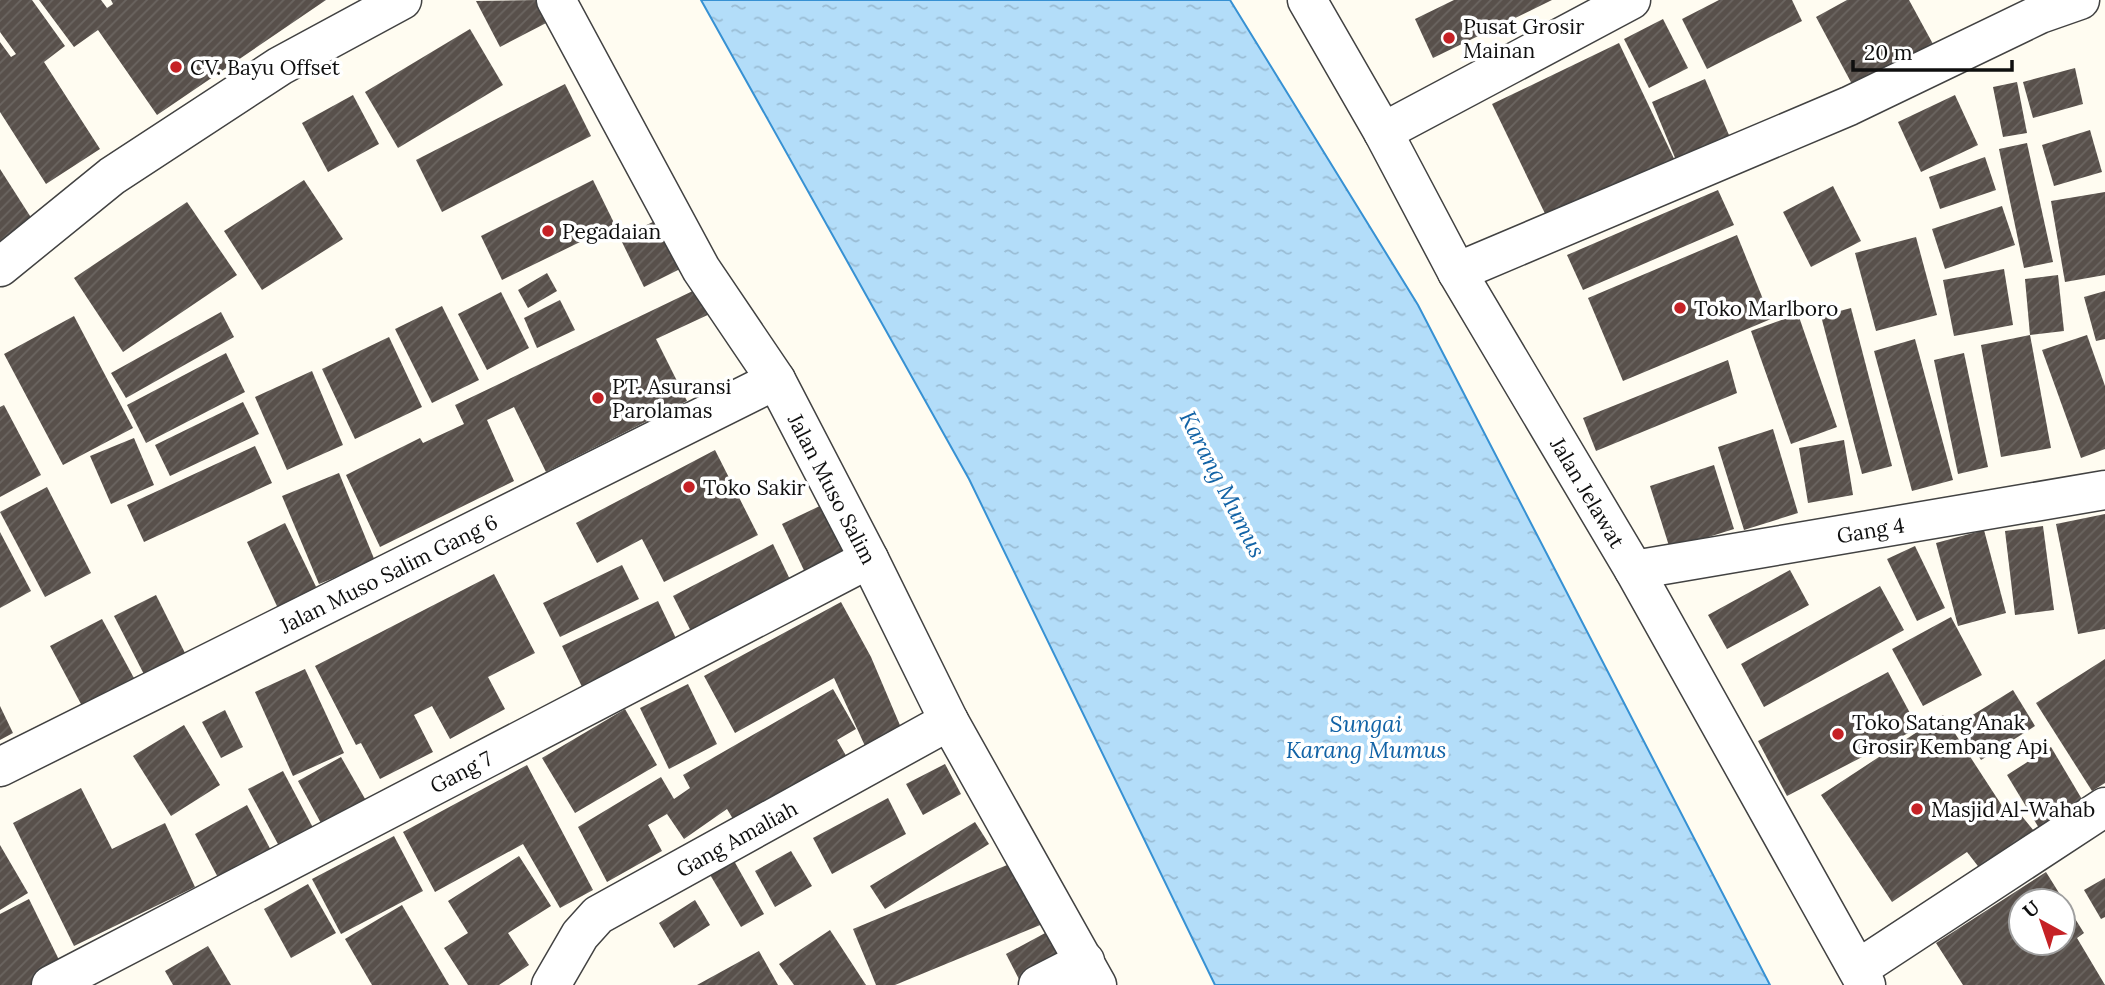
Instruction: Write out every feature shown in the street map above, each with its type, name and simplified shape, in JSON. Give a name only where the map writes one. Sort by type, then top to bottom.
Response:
[{"type":"street","points":[[0,267],[123,169],[280,66],[402,0]]},
{"type":"street","name":"Jalan Muso Salim","points":[[556,0],[701,269],[776,380],[869,559],[949,722],[1091,973]]},
{"type":"street","name":"Jalan Jelawat","points":[[1307,0],[1383,132],[1457,272],[1634,570],[1862,977]]},
{"type":"street","points":[[1457,272],[1849,106],[2040,14],[2080,0]]},
{"type":"street","points":[[1383,132],[1624,2]]},
{"type":"street","name":"Jalan Muso Salim Gang 6","points":[[0,767],[776,380]]},
{"type":"street","name":"Gang 4","points":[[1634,570],[2105,490]]},
{"type":"street","name":"Gang 7","points":[[51,985],[869,559]]},
{"type":"street","name":"Gang Amaliah","points":[[551,985],[580,935],[598,915],[949,722]]},
{"type":"street","points":[[1862,977],[2105,807]]},
{"type":"street","points":[[1038,985],[1091,973]]},
{"type":"water","name":"Sungai Karang Mumus","points":[[701,0],[1230,0],[1418,305],[1770,985],[1215,985],[969,479]]},
{"type":"building","points":[[0,0],[32,0],[65,46],[44,62],[100,149],[46,184],[0,112],[0,42],[11,57],[16,54],[0,32]]},
{"type":"building","name":"CV. Bayu Offset","points":[[39,0],[101,0],[107,8],[113,4],[111,0],[326,0],[157,115],[98,30],[74,47]]},
{"type":"building","points":[[538,0],[550,21],[500,47],[476,1]]},
{"type":"building","name":"Pusat Grosir Mainan","points":[[1454,0],[1552,0],[1433,58],[1415,19]]},
{"type":"building","points":[[1719,0],[1792,0],[1802,21],[1707,69],[1682,19]]},
{"type":"building","points":[[1847,0],[1909,0],[1939,55],[1860,99],[1816,17]]},
{"type":"building","points":[[1663,19],[1688,68],[1649,88],[1624,39]]},
{"type":"building","points":[[470,29],[503,85],[398,148],[365,92]]},
{"type":"building","points":[[1619,43],[1677,165],[1551,226],[1492,104]]},
{"type":"building","points":[[2075,68],[2083,104],[2033,118],[2023,82]]},
{"type":"building","points":[[1705,79],[1732,142],[1678,165],[1652,102]]},
{"type":"building","points":[[2017,82],[2027,133],[2003,137],[1993,87]]},
{"type":"building","points":[[565,84],[591,136],[442,212],[416,160]]},
{"type":"building","points":[[353,95],[379,144],[328,172],[302,123]]},
{"type":"building","points":[[1955,95],[1978,145],[1921,172],[1898,122]]},
{"type":"building","points":[[2090,130],[2102,172],[2054,186],[2042,145]]},
{"type":"building","points":[[2027,143],[2053,262],[2024,268],[1999,149]]},
{"type":"building","points":[[1985,157],[1996,190],[1940,209],[1929,177]]},
{"type":"building","points":[[0,169],[39,230],[0,255]]},
{"type":"building","points":[[304,180],[343,239],[262,290],[224,231]]},
{"type":"building","name":"Pegadaian","points":[[593,180],[615,225],[502,280],[481,236]]},
{"type":"building","points":[[1833,186],[1861,241],[1811,267],[1783,212]]},
{"type":"building","points":[[1718,190],[1734,225],[1583,290],[1567,255]]},
{"type":"building","points":[[2105,192],[2105,275],[2065,282],[2051,201]]},
{"type":"building","points":[[187,202],[237,275],[123,352],[74,278]]},
{"type":"building","points":[[2002,206],[2015,245],[1945,269],[1932,229]]},
{"type":"building","points":[[665,216],[688,265],[644,287],[620,238]]},
{"type":"building","name":"Toko Marlboro","points":[[1737,235],[1771,319],[1623,381],[1588,298]]},
{"type":"building","points":[[1916,237],[1937,315],[1876,331],[1855,253]]},
{"type":"building","points":[[2004,269],[2013,325],[1954,336],[1943,280]]},
{"type":"building","points":[[547,273],[557,291],[528,308],[518,290]]},
{"type":"building","points":[[2058,275],[2064,331],[2030,335],[2025,279]]},
{"type":"building","points":[[699,288],[712,313],[656,339],[687,401],[546,472],[514,407],[487,420],[514,481],[380,547],[346,475],[420,438],[423,443],[464,424],[455,405]]},
{"type":"building","points":[[2105,291],[2105,339],[2096,341],[2084,297]]},
{"type":"building","points":[[501,292],[529,348],[487,370],[458,314]]},
{"type":"building","points":[[560,300],[575,330],[537,348],[524,318]]},
{"type":"building","points":[[442,306],[479,380],[432,403],[395,329]]},
{"type":"building","points":[[1851,308],[1892,466],[1862,474],[1821,316]]},
{"type":"building","points":[[221,312],[234,337],[126,398],[111,373]]},
{"type":"building","points":[[1798,314],[1837,427],[1791,444],[1751,331]]},
{"type":"building","points":[[74,316],[133,428],[63,465],[4,354]]},
{"type":"building","points":[[2030,335],[2051,448],[2001,457],[1981,345]]},
{"type":"building","points":[[2087,335],[2105,386],[2105,449],[2081,458],[2042,350]]},
{"type":"building","points":[[389,337],[422,407],[355,439],[322,369]]},
{"type":"building","points":[[1915,339],[1953,480],[1912,491],[1874,351]]},
{"type":"building","points":[[226,353],[245,392],[146,443],[127,405]]},
{"type":"building","points":[[1964,353],[1988,467],[1958,474],[1934,360]]},
{"type":"building","points":[[1728,360],[1737,393],[1596,451],[1583,418]]},
{"type":"building","points":[[312,371],[343,445],[287,470],[255,397]]},
{"type":"building","points":[[243,402],[259,434],[170,476],[155,445]]},
{"type":"building","points":[[4,405],[41,475],[0,497],[0,407]]},
{"type":"building","points":[[1773,429],[1798,513],[1744,530],[1718,447]]},
{"type":"building","points":[[134,438],[154,485],[111,504],[90,456]]},
{"type":"building","points":[[1844,440],[1853,495],[1808,503],[1799,448]]},
{"type":"building","points":[[255,446],[272,483],[144,542],[127,505]]},
{"type":"building","name":"Toko Sakir","points":[[715,450],[758,535],[664,582],[642,539],[597,563],[576,523]]},
{"type":"building","points":[[1714,465],[1734,529],[1670,549],[1650,486]]},
{"type":"building","points":[[339,473],[375,561],[319,584],[282,496]]},
{"type":"building","points":[[47,487],[91,573],[45,597],[0,512]]},
{"type":"building","points":[[824,504],[852,563],[810,583],[782,524]]},
{"type":"building","points":[[2105,514],[2105,629],[2078,634],[2056,524]]},
{"type":"building","points":[[285,523],[322,599],[283,619],[247,542]]},
{"type":"building","points":[[2043,526],[2054,610],[2015,615],[2005,531]]},
{"type":"building","points":[[1984,530],[2006,613],[1958,626],[1936,543]]},
{"type":"building","points":[[0,532],[31,591],[0,608]]},
{"type":"building","points":[[773,544],[796,592],[697,643],[673,596]]},
{"type":"building","points":[[1915,546],[1945,608],[1917,621],[1887,559]]},
{"type":"building","points":[[622,565],[639,599],[560,637],[543,603]]},
{"type":"building","points":[[1790,570],[1809,605],[1727,649],[1708,615]]},
{"type":"building","points":[[494,574],[535,653],[488,677],[505,709],[450,739],[432,706],[414,715],[433,752],[380,779],[361,743],[356,745],[315,666]]},
{"type":"building","points":[[1880,586],[1904,630],[1764,707],[1741,664]]},
{"type":"building","points":[[156,595],[191,665],[150,686],[114,616]]},
{"type":"building","points":[[658,601],[684,655],[589,701],[562,646]]},
{"type":"building","points":[[841,602],[871,657],[902,730],[865,746],[834,678],[735,733],[704,676]]},
{"type":"building","points":[[1951,617],[1982,675],[1923,706],[1892,649]]},
{"type":"building","points":[[102,619],[141,691],[89,719],[50,646]]},
{"type":"building","points":[[2105,659],[2105,783],[2092,791],[2036,703]]},
{"type":"building","points":[[305,669],[344,753],[293,776],[255,692]]},
{"type":"building","name":"Toko Satang Anak Grosir Kembang Api","points":[[1888,672],[1918,728],[1787,796],[1758,741]]},
{"type":"building","points":[[688,684],[717,744],[669,769],[640,708]]},
{"type":"building","points":[[833,689],[856,729],[837,740],[848,759],[736,824],[727,809],[684,839],[667,814],[648,825],[662,851],[607,882],[578,827],[661,777],[674,799],[690,788],[683,775]]},
{"type":"building","points":[[2013,690],[2035,726],[1981,760],[1958,724]]},
{"type":"building","points":[[0,706],[13,733],[0,740]]},
{"type":"building","points":[[625,709],[657,765],[575,813],[542,758]]},
{"type":"building","points":[[225,710],[243,747],[221,758],[202,722]]},
{"type":"building","name":"Masjid Al-Wahab","points":[[1943,715],[2008,815],[2016,809],[2039,837],[1988,879],[1967,852],[1892,902],[1821,795]]},
{"type":"building","points":[[184,725],[220,785],[171,816],[133,756]]},
{"type":"building","points":[[2051,747],[2086,806],[2042,833],[2007,775]]},
{"type":"building","points":[[341,757],[372,811],[328,836],[298,781]]},
{"type":"building","points":[[945,764],[961,794],[923,815],[906,784]]},
{"type":"building","points":[[527,765],[593,890],[560,908],[523,844],[435,892],[403,832]]},
{"type":"building","points":[[283,771],[319,839],[285,857],[248,789]]},
{"type":"building","points":[[81,788],[112,849],[165,823],[195,887],[74,946],[13,823]]},
{"type":"building","points":[[888,798],[906,834],[832,874],[813,838]]},
{"type":"building","points":[[247,805],[275,858],[223,887],[195,834]]},
{"type":"building","points":[[975,822],[989,844],[885,909],[870,886]]},
{"type":"building","points":[[394,836],[423,891],[341,934],[312,879]]},
{"type":"building","points":[[0,845],[28,893],[0,910]]},
{"type":"building","points":[[791,851],[812,886],[775,907],[755,871]]},
{"type":"building","points":[[519,856],[551,906],[508,933],[529,965],[499,985],[468,985],[444,948],[468,933],[448,901]]},
{"type":"building","points":[[733,859],[764,914],[741,927],[709,873]]},
{"type":"building","points":[[1019,860],[1045,923],[895,985],[876,985],[853,929]]},
{"type":"building","points":[[2046,872],[2055,887],[2023,887]]},
{"type":"building","points":[[2105,878],[2105,917],[2101,919],[2084,890]]},
{"type":"building","points":[[308,884],[336,933],[291,958],[264,909]]},
{"type":"building","points":[[2007,897],[2007,957],[2077,957],[2077,938],[2105,985],[1963,985],[1936,943]]},
{"type":"building","points":[[29,899],[64,970],[33,985],[0,985],[0,914]]},
{"type":"building","points":[[695,900],[710,925],[674,948],[659,923]]},
{"type":"building","points":[[402,905],[449,985],[372,985],[345,939]]},
{"type":"building","points":[[2077,922],[2084,933],[2077,938]]},
{"type":"building","points":[[830,930],[866,985],[794,985],[779,964]]},
{"type":"building","points":[[1047,932],[1064,964],[1022,985],[1006,954]]},
{"type":"building","points":[[208,946],[231,985],[173,985],[165,971]]},
{"type":"building","points":[[759,951],[778,985],[697,985]]},
{"type":"place","name":"Pusat Grosir Mainan","points":[[1449,38]]},
{"type":"place","name":"CV. Bayu Offset","points":[[176,67]]},
{"type":"place","name":"Pegadaian","points":[[548,231]]},
{"type":"place","name":"Toko Marlboro","points":[[1680,308]]},
{"type":"place","name":"PT. Asuransi Parolamas","points":[[598,398]]},
{"type":"place","name":"Toko Sakir","points":[[689,487]]},
{"type":"place","name":"Toko Satang Anak Grosir Kembang Api","points":[[1838,734]]},
{"type":"place","name":"Masjid Al-Wahab","points":[[1917,809]]},
{"type":"water label","name":"Karang Mumus","points":[[1223,484]]}]
